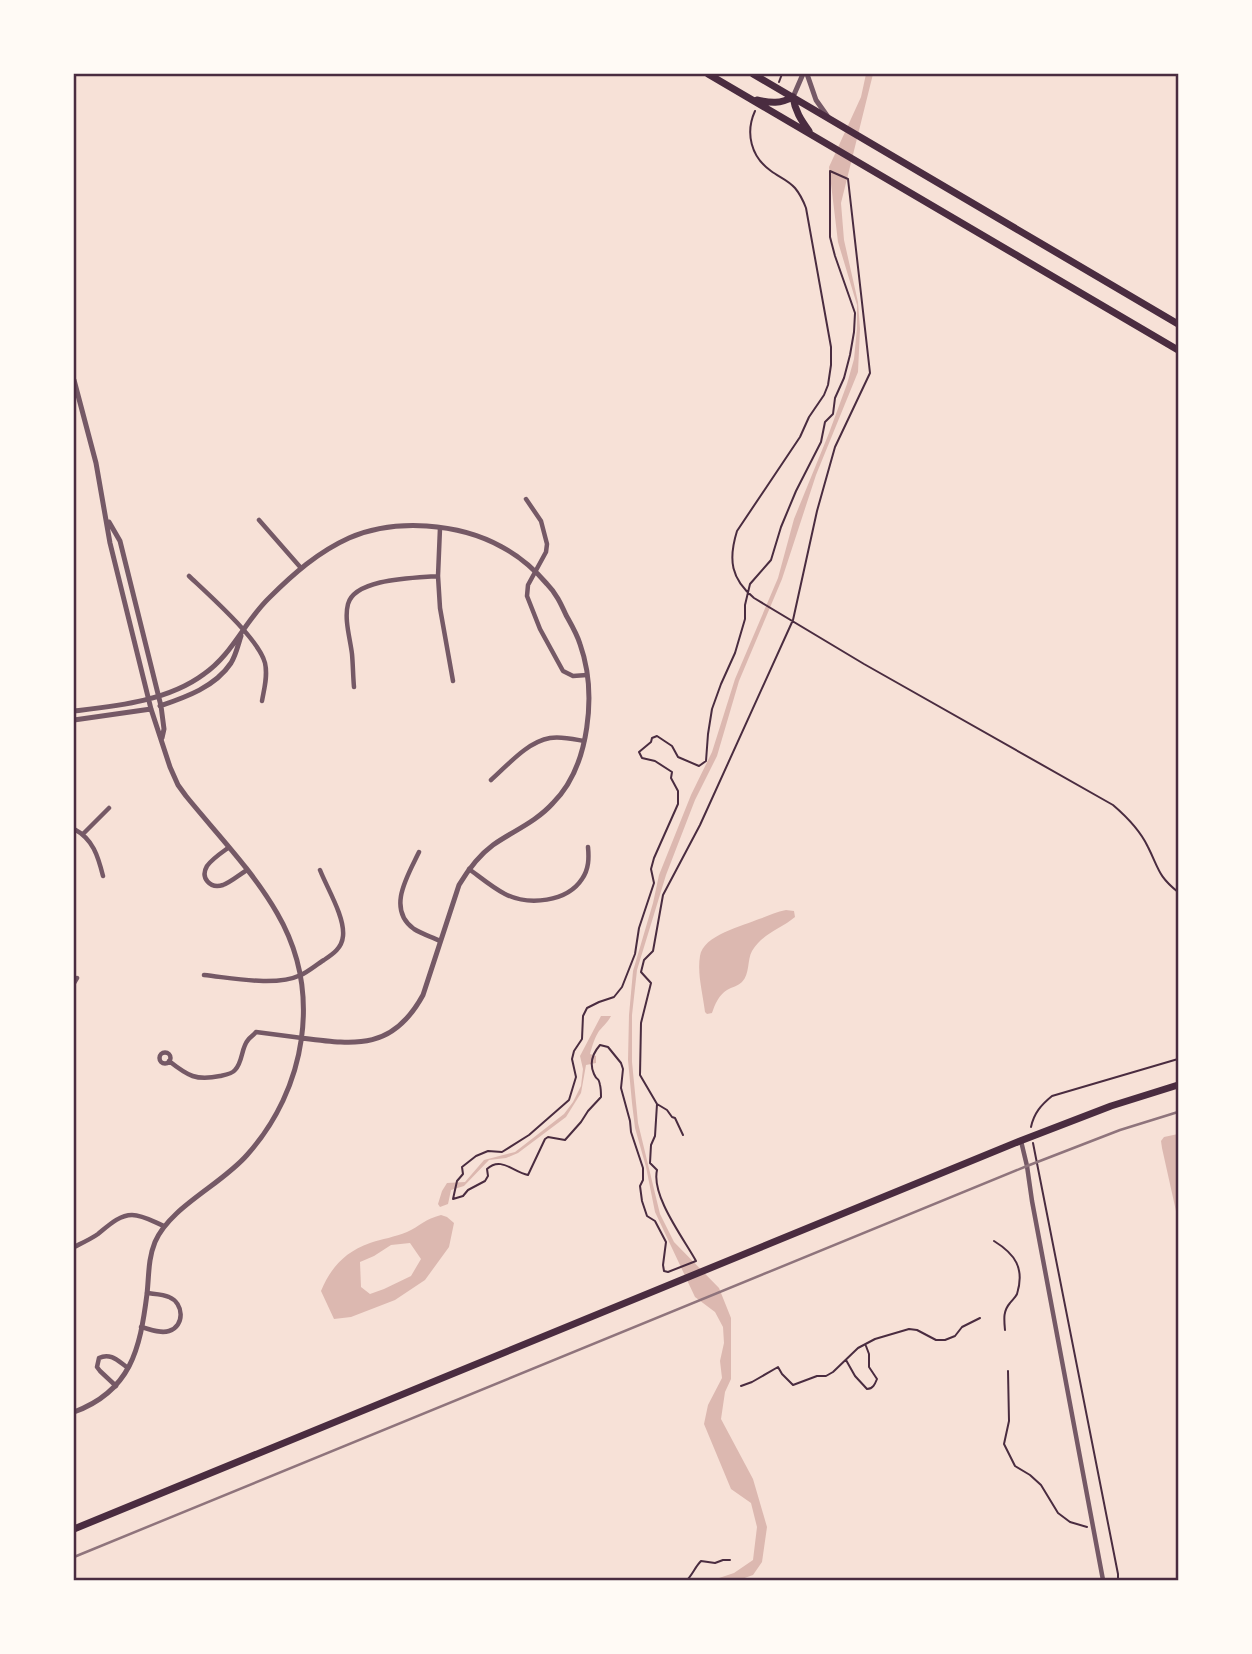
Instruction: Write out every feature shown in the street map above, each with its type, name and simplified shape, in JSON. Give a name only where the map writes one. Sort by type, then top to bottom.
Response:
[{"type":"main road","points":[[708,74],[1178,350]]},
{"type":"main road","points":[[753,74],[1178,324]]},
{"type":"main road","points":[[752,100],[774,103],[793,97]]},
{"type":"main road","points":[[793,97],[800,119],[812,135]]},
{"type":"main road","points":[[74,1529],[1020,1141],[1111,1106],[1178,1085]]},
{"type":"street","points":[[793,97],[805,74]]},
{"type":"street","points":[[805,74],[816,100],[830,119]]},
{"type":"street","points":[[74,380],[96,463],[110,544],[148,699],[170,767],[178,785],[247,870],[279,915],[300,975],[303,1009],[302,1038],[287,1095],[260,1141],[224,1177],[164,1226],[149,1258],[141,1327],[136,1351],[128,1368],[116,1386],[104,1397],[74,1412]]},
{"type":"street","points":[[526,499],[541,521],[547,544],[546,552],[527,590],[540,629],[564,671],[573,676],[587,676]]},
{"type":"street","points":[[106,518],[120,541],[158,695],[164,729],[162,741]]},
{"type":"street","points":[[259,520],[301,568]]},
{"type":"street","points":[[74,711],[148,699],[186,686],[206,673],[266,600],[301,568],[329,548],[351,537],[405,526],[421,525],[466,533],[503,548],[536,572],[550,587],[560,602],[582,651],[589,706],[584,741],[576,769],[555,802],[538,818],[493,845],[468,869],[459,885],[423,995],[415,1010],[400,1026],[386,1035],[355,1043],[256,1032],[247,1041],[235,1070],[211,1078],[197,1078],[169,1061]]},
{"type":"street","points":[[440,528],[440,608],[453,681]]},
{"type":"street","points":[[189,576],[260,650],[267,675],[262,701]]},
{"type":"street","points":[[354,687],[347,613],[351,597],[388,580],[438,576]]},
{"type":"street","points":[[74,720],[151,709],[190,696],[213,682],[231,662],[243,630]]},
{"type":"street","points":[[491,780],[522,752],[539,742],[550,738],[584,741]]},
{"type":"street","points":[[83,834],[109,808]]},
{"type":"street","points":[[74,829],[93,845],[103,876]]},
{"type":"street","points":[[468,869],[505,894],[519,899],[550,899],[575,887],[583,878],[589,858],[588,847]]},
{"type":"street","points":[[228,848],[205,870],[208,882],[213,886],[226,884],[247,870]]},
{"type":"street","points":[[419,852],[402,888],[400,908],[409,924],[416,930],[440,941]]},
{"type":"street","points":[[204,975],[278,980],[300,975],[335,953],[343,934],[341,920],[320,870]]},
{"type":"street","points":[[74,983],[77,978]]},
{"type":"street","points":[[1020,1141],[1027,1166],[1103,1580]]},
{"type":"street","points":[[74,1247],[125,1216],[143,1217],[164,1226]]},
{"type":"street","points":[[141,1327],[170,1331],[180,1320],[181,1310],[170,1297],[147,1293]]},
{"type":"street","points":[[116,1386],[97,1367],[99,1358],[107,1355],[128,1368]]},
{"type":"path","points":[[750,127],[751,144],[756,156],[765,167],[796,190],[806,208],[831,354],[827,390],[809,417],[800,437],[737,531],[732,563],[736,577],[743,589],[754,598],[864,664],[1113,805],[1137,829],[1160,874],[1178,892]]},
{"type":"path","points":[[657,1104],[650,1163],[657,1170],[655,1179],[670,1218],[696,1261],[668,1272],[664,1271],[666,1242],[655,1221],[647,1216],[642,1201],[640,1186],[643,1168],[622,1094],[623,1069],[608,1048],[598,1045],[592,1064],[600,1085],[601,1097],[565,1140],[548,1137],[545,1139],[528,1175],[510,1166],[491,1165],[487,1169],[488,1176],[485,1181],[468,1190],[463,1196],[453,1199],[464,1164],[488,1151],[502,1152],[529,1135],[569,1100],[576,1077],[572,1059],[582,1039],[583,1016],[587,1008],[614,998],[622,987],[635,954],[639,928],[654,883],[651,869],[654,858],[678,804],[678,791],[671,778],[672,772],[655,761],[642,758],[640,750],[657,736],[672,746],[678,757],[698,766],[706,761],[712,709],[735,653],[745,619],[750,583],[771,560],[796,491],[821,442],[825,422],[833,414],[835,398],[850,355],[855,313],[830,237],[830,171],[848,178],[870,373],[835,447],[817,511],[793,620],[700,825],[663,895],[653,951],[644,960],[641,972],[651,983],[641,1023],[640,1075],[657,1104],[675,1118],[683,1135]]},
{"type":"path","points":[[1031,1127],[1037,1110],[1052,1096],[1178,1059]]},
{"type":"path","points":[[1033,1144],[1118,1580]]},
{"type":"path","points":[[994,1241],[1015,1257],[1019,1266],[1017,1293],[1005,1310],[1006,1330]]},
{"type":"path","points":[[741,1386],[778,1367],[793,1385],[817,1376],[826,1376],[833,1373],[858,1348],[875,1339],[909,1329],[936,1340],[945,1340],[980,1318]]},
{"type":"path","points":[[846,1359],[855,1376],[870,1389],[877,1380],[869,1367],[867,1344]]},
{"type":"path","points":[[1008,1371],[1009,1421],[1004,1444],[1015,1466],[1041,1485],[1058,1513],[1070,1522],[1094,1531]]},
{"type":"path","points":[[687,1580],[701,1561],[715,1563],[730,1560]]},
{"type":"shaded area","points":[[866,74],[873,74],[841,203],[844,240],[858,302],[858,372],[816,475],[782,579],[739,681],[717,756],[695,800],[666,875],[637,970],[632,1015],[632,1062],[638,1123],[660,1214],[674,1242],[719,1288],[731,1318],[731,1379],[725,1392],[721,1419],[753,1479],[767,1527],[762,1562],[753,1575],[739,1580],[713,1580],[734,1573],[753,1560],[757,1527],[751,1503],[731,1489],[704,1424],[708,1405],[722,1378],[720,1361],[724,1343],[723,1327],[715,1312],[695,1297],[655,1212],[635,1128],[628,1060],[633,971],[659,875],[691,795],[712,752],[735,679],[778,578],[794,519],[829,433],[854,359],[857,305],[838,242],[829,167],[861,97]]},
{"type":"shaded area","points":[[786,910],[794,911],[795,917],[756,945],[750,955],[745,979],[724,992],[712,1013],[707,1014],[699,970],[700,956],[708,942],[725,932]]},
{"type":"shaded area","points":[[601,1016],[611,1016],[599,1031],[590,1054],[596,1056],[596,1063],[586,1065],[581,1093],[566,1117],[518,1153],[489,1160],[464,1186],[451,1190],[448,1204],[440,1207],[438,1204],[447,1183],[465,1182],[484,1160],[515,1152],[564,1114],[581,1086],[583,1069],[580,1056]]},
{"type":"shaded area","points":[[1178,1134],[1178,1212],[1161,1141],[1164,1137]]},
{"type":"shaded area","points":[[441,1215],[454,1223],[449,1247],[425,1280],[395,1300],[351,1317],[334,1319],[321,1291],[340,1261],[361,1247],[407,1232]],"holes":[[[410,1243],[421,1259],[411,1276],[384,1289],[370,1294],[361,1287],[360,1262],[391,1245]]]},
{"type":"railway","points":[[74,1557],[1027,1166],[1120,1130],[1178,1112]]}]
